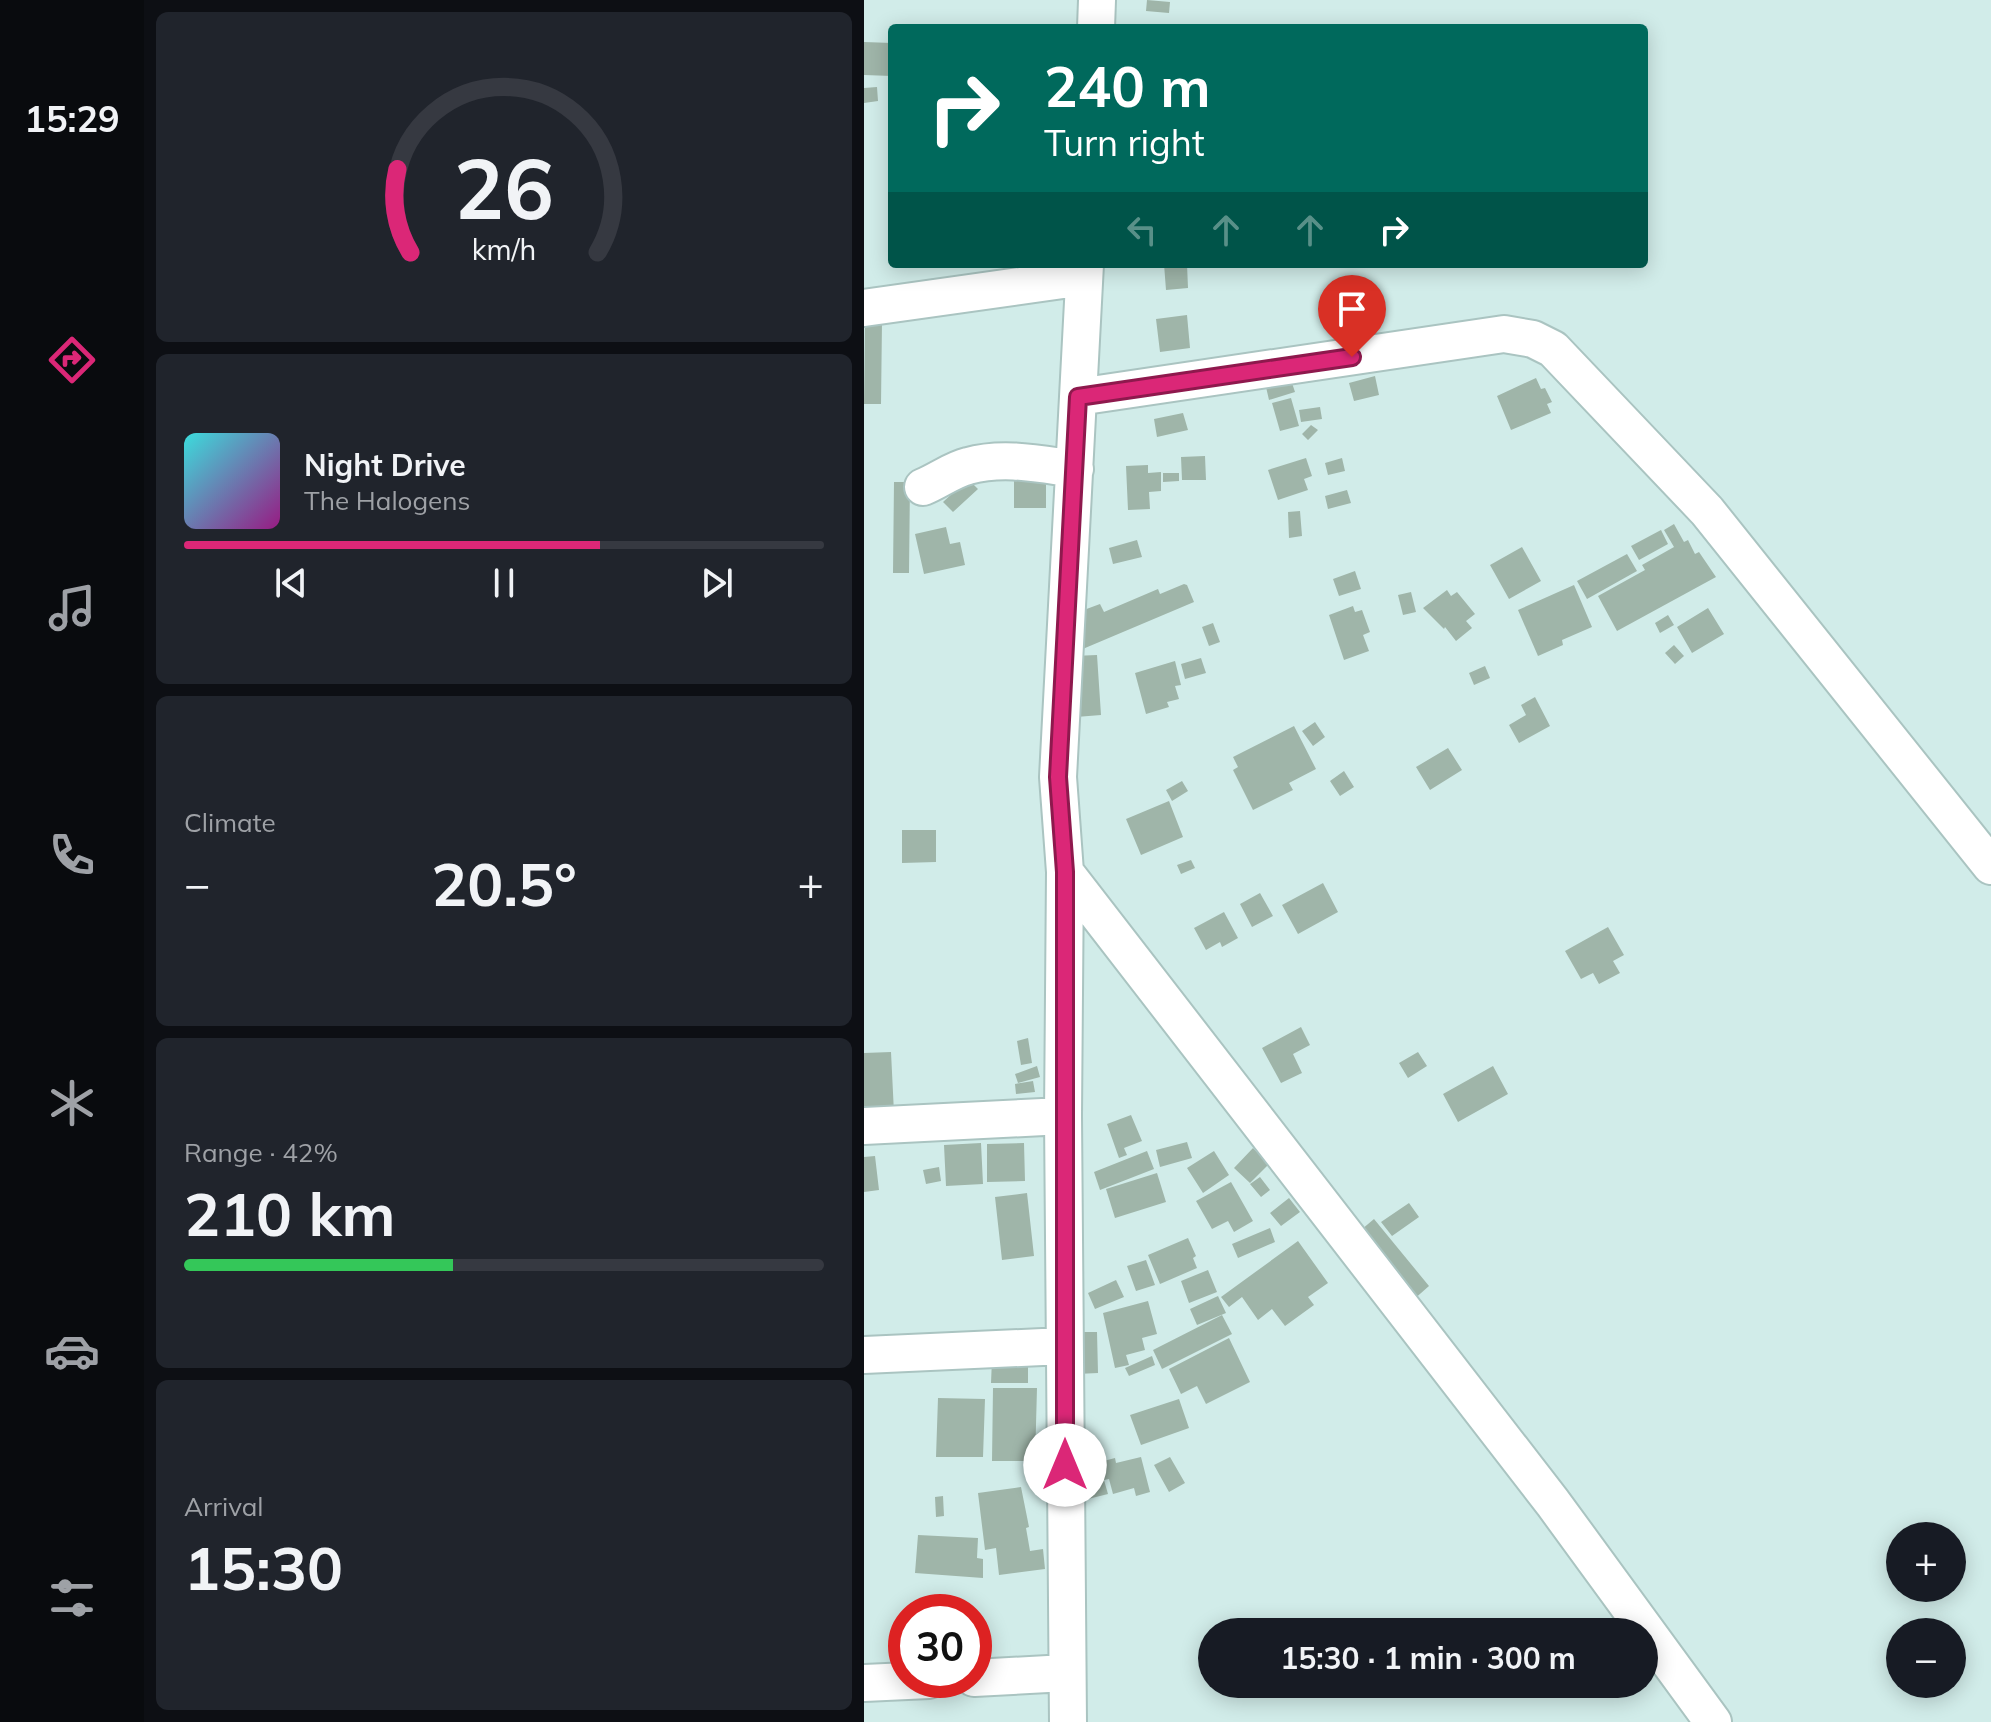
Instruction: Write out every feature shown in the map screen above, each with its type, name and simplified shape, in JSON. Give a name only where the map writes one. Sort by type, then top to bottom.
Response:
[{"type":"street","points":[[1096,24],[1097,0]]},
{"type":"street","points":[[864,308],[1085,270],[1058,777],[1065,872],[1063,1116],[1068,1722]]},
{"type":"street","points":[[1078,397],[1504,334],[1533,339],[1553,349],[1707,511],[1991,866]]},
{"type":"street","points":[[923,487],[967,466],[990,462],[1020,461],[1075,469]]},
{"type":"street","points":[[1065,872],[1553,1503],[1713,1722]]},
{"type":"street","points":[[864,1126],[1063,1116]]},
{"type":"street","points":[[864,1355],[1064,1346]]},
{"type":"street","points":[[992,1677],[1066,1673]]},
{"type":"street","points":[[864,1683],[888,1682]]},
{"type":"building","points":[[1147,0],[1170,2],[1169,13],[1146,11]]},
{"type":"building","points":[[864,42],[888,43],[888,76],[864,75]]},
{"type":"building","points":[[877,87],[878,101],[864,103],[864,88]]},
{"type":"building","points":[[1164,268],[1187,268],[1188,288],[1166,290]]},
{"type":"building","points":[[1187,315],[1190,348],[1160,352],[1156,319]]},
{"type":"building","points":[[865,321],[882,321],[881,404],[864,404]]},
{"type":"building","points":[[1375,376],[1379,395],[1354,401],[1349,383]]},
{"type":"building","points":[[1536,378],[1552,402],[1547,404],[1551,413],[1511,430],[1497,396]]},
{"type":"building","points":[[1291,380],[1295,392],[1269,400],[1266,387]]},
{"type":"building","points":[[1291,398],[1299,426],[1280,431],[1272,403]]},
{"type":"building","points":[[1320,407],[1322,419],[1301,422],[1299,410]]},
{"type":"building","points":[[1183,413],[1188,430],[1157,437],[1154,419]]},
{"type":"building","points":[[1311,425],[1318,430],[1308,440],[1302,434]]},
{"type":"building","points":[[1205,456],[1206,480],[1182,480],[1181,457]]},
{"type":"building","points":[[1306,458],[1312,476],[1304,479],[1308,490],[1278,500],[1268,470]]},
{"type":"building","points":[[1342,458],[1345,471],[1328,475],[1325,463]]},
{"type":"building","points":[[1148,465],[1148,473],[1161,472],[1161,491],[1149,492],[1150,509],[1128,510],[1126,466]]},
{"type":"building","points":[[1163,473],[1179,473],[1179,481],[1163,482]]},
{"type":"building","points":[[968,479],[978,489],[953,512],[943,502]]},
{"type":"building","points":[[1014,480],[1046,480],[1046,508],[1014,508]]},
{"type":"building","points":[[894,482],[910,482],[909,573],[893,573]]},
{"type":"building","points":[[1347,490],[1351,503],[1328,509],[1325,496]]},
{"type":"building","points":[[1300,511],[1302,536],[1289,538],[1288,512]]},
{"type":"building","points":[[1674,524],[1684,542],[1688,540],[1695,554],[1699,552],[1716,577],[1617,631],[1598,596],[1645,570],[1642,565],[1674,547],[1664,530]]},
{"type":"building","points":[[946,527],[950,544],[960,542],[965,565],[924,574],[915,534]]},
{"type":"building","points":[[1661,530],[1668,544],[1639,560],[1631,546]]},
{"type":"building","points":[[1137,540],[1142,557],[1113,564],[1109,548]]},
{"type":"building","points":[[1522,547],[1541,581],[1509,599],[1490,565]]},
{"type":"building","points":[[1627,554],[1637,571],[1587,599],[1577,581]]},
{"type":"building","points":[[1355,571],[1361,589],[1339,596],[1333,579]]},
{"type":"building","points":[[1184,584],[1194,602],[1078,651],[1073,614],[1100,604],[1104,612],[1158,589],[1160,594]]},
{"type":"building","points":[[1574,585],[1592,627],[1562,640],[1563,645],[1538,656],[1518,610]]},
{"type":"building","points":[[1447,590],[1451,596],[1457,592],[1475,614],[1466,621],[1472,628],[1456,641],[1423,608]]},
{"type":"building","points":[[1411,592],[1416,612],[1403,615],[1398,595]]},
{"type":"building","points":[[1353,606],[1355,612],[1362,610],[1370,632],[1363,635],[1369,651],[1344,660],[1329,615]]},
{"type":"building","points":[[1708,608],[1724,634],[1692,653],[1677,627]]},
{"type":"building","points":[[1668,615],[1674,625],[1660,633],[1655,623]]},
{"type":"building","points":[[1213,623],[1220,642],[1209,646],[1202,627]]},
{"type":"building","points":[[1674,645],[1684,656],[1675,664],[1665,653]]},
{"type":"building","points":[[1097,655],[1101,715],[1076,717],[1073,656]]},
{"type":"building","points":[[1201,658],[1206,673],[1185,679],[1181,664]]},
{"type":"building","points":[[1175,661],[1181,685],[1175,686],[1179,699],[1167,702],[1169,707],[1146,714],[1135,673]]},
{"type":"building","points":[[1485,666],[1490,678],[1474,685],[1469,673]]},
{"type":"building","points":[[1535,697],[1550,726],[1519,743],[1509,725],[1526,715],[1521,705]]},
{"type":"building","points":[[1315,722],[1325,737],[1313,746],[1302,731]]},
{"type":"building","points":[[1294,726],[1316,769],[1289,783],[1293,790],[1253,810],[1233,770],[1238,767],[1233,757]]},
{"type":"building","points":[[1448,748],[1462,770],[1430,790],[1416,767]]},
{"type":"building","points":[[1344,771],[1354,787],[1340,796],[1330,781]]},
{"type":"building","points":[[1182,781],[1188,791],[1172,801],[1166,790]]},
{"type":"building","points":[[1169,801],[1183,837],[1141,855],[1126,819]]},
{"type":"building","points":[[902,830],[936,830],[936,862],[902,863]]},
{"type":"building","points":[[1191,860],[1195,868],[1181,874],[1177,865]]},
{"type":"building","points":[[1323,883],[1338,912],[1298,934],[1282,905]]},
{"type":"building","points":[[1260,893],[1273,916],[1252,927],[1240,904]]},
{"type":"building","points":[[1224,912],[1238,938],[1222,947],[1220,942],[1206,950],[1194,928]]},
{"type":"building","points":[[1608,927],[1624,955],[1613,961],[1620,973],[1599,984],[1593,973],[1581,979],[1565,951]]},
{"type":"building","points":[[1301,1027],[1310,1045],[1293,1054],[1302,1073],[1281,1083],[1262,1048]]},
{"type":"building","points":[[1028,1038],[1032,1063],[1021,1065],[1017,1041]]},
{"type":"building","points":[[891,1052],[894,1113],[864,1114],[864,1053]]},
{"type":"building","points":[[1418,1052],[1427,1066],[1408,1078],[1399,1063]]},
{"type":"building","points":[[1037,1066],[1040,1077],[1018,1083],[1015,1074]]},
{"type":"building","points":[[1493,1066],[1508,1094],[1458,1122],[1443,1094]]},
{"type":"building","points":[[1033,1081],[1035,1092],[1016,1094],[1015,1084]]},
{"type":"building","points":[[1131,1115],[1142,1141],[1124,1148],[1127,1155],[1119,1158],[1107,1124]]},
{"type":"building","points":[[1187,1142],[1192,1158],[1160,1167],[1156,1150]]},
{"type":"building","points":[[981,1143],[983,1184],[946,1186],[944,1145]]},
{"type":"building","points":[[1024,1143],[1025,1181],[987,1182],[987,1144]]},
{"type":"building","points":[[1253,1148],[1269,1164],[1250,1183],[1234,1168]]},
{"type":"building","points":[[1147,1151],[1154,1169],[1100,1190],[1094,1172]]},
{"type":"building","points":[[1214,1151],[1229,1175],[1203,1193],[1187,1168]]},
{"type":"building","points":[[875,1156],[879,1190],[864,1192],[864,1157]]},
{"type":"building","points":[[939,1167],[941,1181],[926,1184],[923,1170]]},
{"type":"building","points":[[1157,1173],[1166,1202],[1115,1218],[1106,1189]]},
{"type":"building","points":[[1260,1177],[1270,1190],[1261,1197],[1250,1184]]},
{"type":"building","points":[[1231,1182],[1253,1221],[1234,1232],[1228,1221],[1212,1229],[1196,1201]]},
{"type":"building","points":[[1027,1193],[1034,1256],[1002,1260],[995,1197]]},
{"type":"building","points":[[1289,1198],[1300,1212],[1281,1226],[1270,1213]]},
{"type":"building","points":[[1409,1203],[1419,1217],[1392,1236],[1381,1222]]},
{"type":"building","points":[[1374,1219],[1429,1286],[1412,1301],[1355,1235]]},
{"type":"building","points":[[1270,1228],[1275,1242],[1238,1258],[1232,1244]]},
{"type":"building","points":[[1188,1238],[1196,1256],[1193,1258],[1197,1268],[1160,1284],[1148,1255]]},
{"type":"building","points":[[1298,1241],[1328,1283],[1308,1297],[1314,1305],[1285,1326],[1272,1309],[1258,1320],[1242,1297],[1229,1307],[1221,1297]]},
{"type":"building","points":[[1146,1260],[1155,1285],[1136,1291],[1127,1266]]},
{"type":"building","points":[[1208,1270],[1217,1292],[1189,1303],[1181,1281]]},
{"type":"building","points":[[1116,1280],[1124,1297],[1095,1309],[1088,1293]]},
{"type":"building","points":[[1218,1296],[1226,1313],[1197,1325],[1190,1309]]},
{"type":"building","points":[[1148,1301],[1157,1334],[1142,1338],[1145,1350],[1126,1355],[1129,1365],[1115,1368],[1103,1313]]},
{"type":"building","points":[[1222,1315],[1232,1334],[1162,1369],[1153,1350]]},
{"type":"building","points":[[1076,1332],[1097,1332],[1098,1373],[1077,1374]]},
{"type":"building","points":[[1229,1338],[1250,1382],[1206,1404],[1197,1386],[1181,1394],[1169,1369]]},
{"type":"building","points":[[1152,1356],[1155,1365],[1129,1376],[1125,1368]]},
{"type":"building","points":[[992,1359],[1028,1359],[1028,1383],[991,1383]]},
{"type":"building","points":[[993,1388],[1037,1388],[1035,1461],[992,1461]]},
{"type":"building","points":[[938,1398],[985,1399],[983,1457],[936,1457]]},
{"type":"building","points":[[1179,1399],[1189,1428],[1141,1445],[1130,1415]]},
{"type":"building","points":[[1141,1457],[1150,1492],[1136,1496],[1134,1488],[1113,1494],[1109,1479],[1104,1480],[1108,1494],[1084,1500],[1077,1474],[1087,1471],[1085,1466],[1115,1458],[1116,1463]]},
{"type":"building","points":[[1170,1457],[1185,1483],[1169,1492],[1154,1465]]},
{"type":"building","points":[[1021,1487],[1030,1551],[1043,1549],[1045,1569],[999,1575],[996,1548],[985,1550],[978,1493]]},
{"type":"building","points":[[943,1496],[944,1516],[936,1517],[935,1497]]},
{"type":"building","points":[[918,1535],[978,1538],[977,1558],[983,1559],[983,1578],[915,1573]]},
{"type":"route","points":[[1065,1465],[1065,872],[1058,777],[1078,397],[1352,357]]}]
